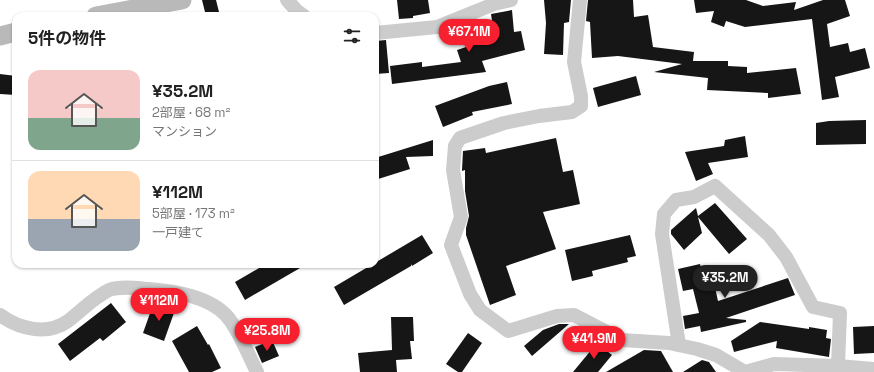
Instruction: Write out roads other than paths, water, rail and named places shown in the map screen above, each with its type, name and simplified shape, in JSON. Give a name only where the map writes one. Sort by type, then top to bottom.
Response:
[{"type":"main road","points":[[106,10],[182,0]]},
{"type":"main road","points":[[0,36],[12,33]]},
{"type":"street","points":[[287,0],[298,12]]},
{"type":"street","points":[[379,33],[437,27],[494,4],[511,0]]},
{"type":"street","points":[[580,0],[574,62],[581,96],[581,106],[572,112],[539,116],[504,123],[460,138],[455,146],[453,170],[461,217],[451,246],[470,294],[480,310],[508,331],[557,316],[574,315],[622,340],[679,345],[697,349],[716,355],[745,372],[774,364],[838,369],[874,369]]},
{"type":"street","points":[[679,345],[662,234],[664,214],[676,200],[694,197],[715,186],[769,235],[786,256],[813,307],[840,313],[838,369]]},
{"type":"street","points":[[0,315],[8,321],[34,330],[54,328],[66,322],[95,299],[110,290],[129,288],[155,289],[189,295],[217,306],[232,322],[257,372]]}]
